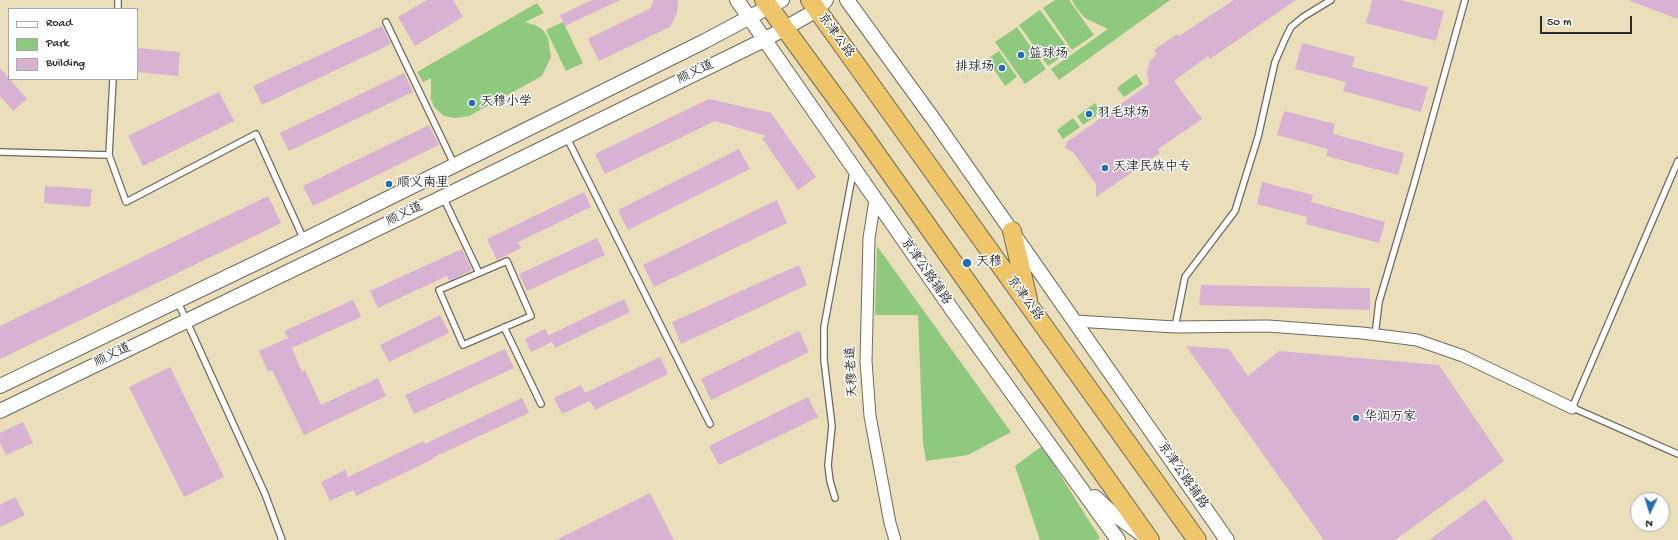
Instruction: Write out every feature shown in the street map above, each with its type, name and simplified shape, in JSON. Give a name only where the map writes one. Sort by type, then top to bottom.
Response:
[{"type":"highway","points":[[772,2],[785,29],[864,135],[1149,540]]},
{"type":"highway","name":"京津公路","points":[[817,3],[1030,307],[1197,540]]},
{"type":"highway","points":[[1012,231],[1030,307]]},
{"type":"street","name":"京津公路辅路","points":[[737,0],[875,200],[1118,540]]},
{"type":"street","name":"京津公路辅路","points":[[848,0],[1012,231],[1227,540]]},
{"type":"street","name":"顺义道","points":[[0,386],[304,240],[706,41],[749,18],[772,2]]},
{"type":"street","name":"顺义道","points":[[0,410],[764,40],[785,29],[817,3]]},
{"type":"street","points":[[458,163],[472,182]]},
{"type":"street","name":"天穆老道","points":[[875,200],[869,238],[866,361],[870,416],[890,522],[895,540]]},
{"type":"street","points":[[1075,321],[1175,327],[1268,326],[1417,340],[1463,356],[1569,407]]},
{"type":"street","points":[[1064,466],[1111,512],[1149,540]]},
{"type":"lane","points":[[1175,327],[1185,277],[1236,211],[1258,137],[1275,62],[1290,27],[1303,17],[1331,0]]},
{"type":"lane","points":[[1375,335],[1379,302],[1414,184],[1465,0]]},
{"type":"lane","points":[[386,22],[458,163]]},
{"type":"lane","points":[[113,80],[108,155],[126,202],[256,134],[304,240]]},
{"type":"lane","points":[[566,136],[710,424]]},
{"type":"lane","points":[[0,152],[108,155]]},
{"type":"lane","points":[[1678,161],[1569,407],[1678,454]]},
{"type":"lane","points":[[835,498],[828,465],[832,426],[824,360],[824,327],[854,170]]},
{"type":"lane","points":[[442,197],[479,274]]},
{"type":"lane","points":[[507,261],[531,316],[463,345],[440,290],[479,274],[507,261]]},
{"type":"lane","points":[[177,300],[265,494],[282,540]]},
{"type":"lane","points":[[504,327],[541,404]]},
{"type":"green space","name":"篮球场","points":[[1055,0],[1069,0],[1094,35],[1072,50],[1043,8]]},
{"type":"green space","points":[[1072,0],[1170,0],[1059,80],[1051,69],[1108,29],[1085,18],[1077,9]]},
{"type":"green space","points":[[537,3],[544,13],[525,22],[542,29],[548,37],[551,57],[542,76],[469,116],[455,118],[444,116],[434,107],[431,99],[431,78],[423,82],[417,72]]},
{"type":"green space","name":"篮球场","points":[[1040,10],[1070,51],[1048,66],[1019,25]]},
{"type":"green space","points":[[563,22],[583,63],[566,71],[546,30]]},
{"type":"green space","name":"篮球场","points":[[1017,27],[1046,69],[1025,84],[995,42]]},
{"type":"green space","name":"排球场","points":[[999,51],[1017,77],[1005,86],[987,59]]},
{"type":"green space","name":"羽毛球场","points":[[1136,74],[1143,84],[1124,97],[1117,88]]},
{"type":"green space","name":"羽毛球场","points":[[1095,103],[1102,112],[1083,125],[1077,116]]},
{"type":"green space","points":[[1073,118],[1080,127],[1063,139],[1057,130]]},
{"type":"green space","points":[[877,246],[1011,432],[968,455],[926,461],[923,442],[918,315],[875,315]]},
{"type":"green space","points":[[1042,446],[1100,538],[1096,540],[1040,540],[1015,466]]},
{"type":"building","points":[[427,0],[453,0],[463,17],[415,46],[398,17]]},
{"type":"building","points":[[592,0],[620,0],[565,26],[560,15]]},
{"type":"building","points":[[653,0],[678,0],[677,13],[670,27],[599,61],[588,39],[651,8]]},
{"type":"building","points":[[1234,0],[1296,0],[1210,59],[1208,56],[1174,81],[1202,119],[1158,149],[1160,153],[1096,197],[1096,184],[1073,152],[1065,148],[1067,142],[1149,84],[1147,73],[1150,61],[1157,54],[1154,50],[1177,34],[1179,36]]},
{"type":"building","points":[[1372,0],[1400,0],[1444,11],[1436,41],[1366,23]]},
{"type":"building","points":[[1678,0],[1678,19],[1630,1]]},
{"type":"building","points":[[382,26],[391,44],[262,105],[253,86]]},
{"type":"building","points":[[1302,43],[1355,57],[1352,67],[1428,87],[1421,112],[1343,91],[1346,82],[1295,69]]},
{"type":"building","points":[[138,48],[180,52],[178,76],[138,72]]},
{"type":"building","points":[[0,68],[8,77],[8,80],[10,80],[27,99],[13,111],[0,96]]},
{"type":"building","points":[[404,73],[413,92],[289,151],[280,133]]},
{"type":"building","points":[[219,92],[234,121],[143,166],[128,136]]},
{"type":"building","points":[[709,99],[771,113],[816,177],[798,190],[762,138],[767,136],[715,121],[605,174],[595,154]]},
{"type":"building","points":[[1284,111],[1335,124],[1333,134],[1404,153],[1398,175],[1326,156],[1328,149],[1277,135]]},
{"type":"building","points":[[429,125],[439,145],[313,206],[303,186]]},
{"type":"building","points":[[739,149],[750,169],[628,230],[618,210]]},
{"type":"building","points":[[1262,182],[1313,195],[1311,202],[1385,222],[1379,243],[1306,224],[1307,217],[1257,204]]},
{"type":"building","points":[[45,186],[92,189],[90,207],[44,203]]},
{"type":"building","points":[[584,192],[591,207],[518,242],[521,248],[497,260],[487,239]]},
{"type":"building","points":[[268,196],[281,223],[0,359],[0,326]]},
{"type":"building","points":[[777,200],[787,223],[654,287],[643,265]]},
{"type":"building","points":[[597,238],[605,255],[527,291],[519,274]]},
{"type":"building","points":[[462,249],[472,270],[449,281],[447,276],[378,308],[370,291]]},
{"type":"building","points":[[799,265],[807,285],[681,344],[672,322]]},
{"type":"building","points":[[1201,285],[1370,288],[1370,310],[1199,305]]},
{"type":"building","points":[[624,299],[630,312],[555,348],[549,335]]},
{"type":"building","points":[[353,300],[361,317],[292,348],[302,372],[305,370],[321,405],[378,378],[386,396],[304,435],[272,370],[268,372],[259,351],[288,338],[284,331]]},
{"type":"building","points":[[440,315],[449,333],[389,362],[380,345]]},
{"type":"building","points":[[545,329],[552,342],[531,352],[525,339]]},
{"type":"building","points":[[799,331],[809,352],[711,400],[701,379]]},
{"type":"building","name":"华润万家","points":[[1186,346],[1229,349],[1248,376],[1279,351],[1439,365],[1504,461],[1395,540],[1324,540]]},
{"type":"building","points":[[505,349],[514,368],[414,414],[405,395]]},
{"type":"building","points":[[660,357],[668,374],[595,410],[590,401],[562,414],[554,398],[581,385],[585,393]]},
{"type":"building","points":[[170,367],[224,477],[184,497],[129,387]]},
{"type":"building","points":[[808,397],[818,417],[719,465],[709,446]]},
{"type":"building","points":[[522,398],[529,413],[432,458],[433,459],[356,496],[353,490],[330,501],[321,482],[345,470],[348,477],[424,441],[425,444]]},
{"type":"building","points":[[23,422],[33,443],[6,455],[0,443],[0,433]]},
{"type":"building","points":[[650,493],[674,540],[556,540]]},
{"type":"building","points":[[15,497],[25,515],[0,527],[0,505]]},
{"type":"building","points":[[1485,499],[1514,540],[1429,540]]},
{"type":"place","name":"篮球场","points":[[1021,55]]},
{"type":"place","name":"排球场","points":[[1002,68]]},
{"type":"place","name":"天穆小学","points":[[472,103]]},
{"type":"place","name":"羽毛球场","points":[[1089,114]]},
{"type":"place","name":"天津民族中专","points":[[1105,168]]},
{"type":"place","name":"顺义南里","points":[[389,184]]},
{"type":"place","name":"天穆","points":[[967,263]]},
{"type":"place","name":"华润万家","points":[[1356,418]]}]
